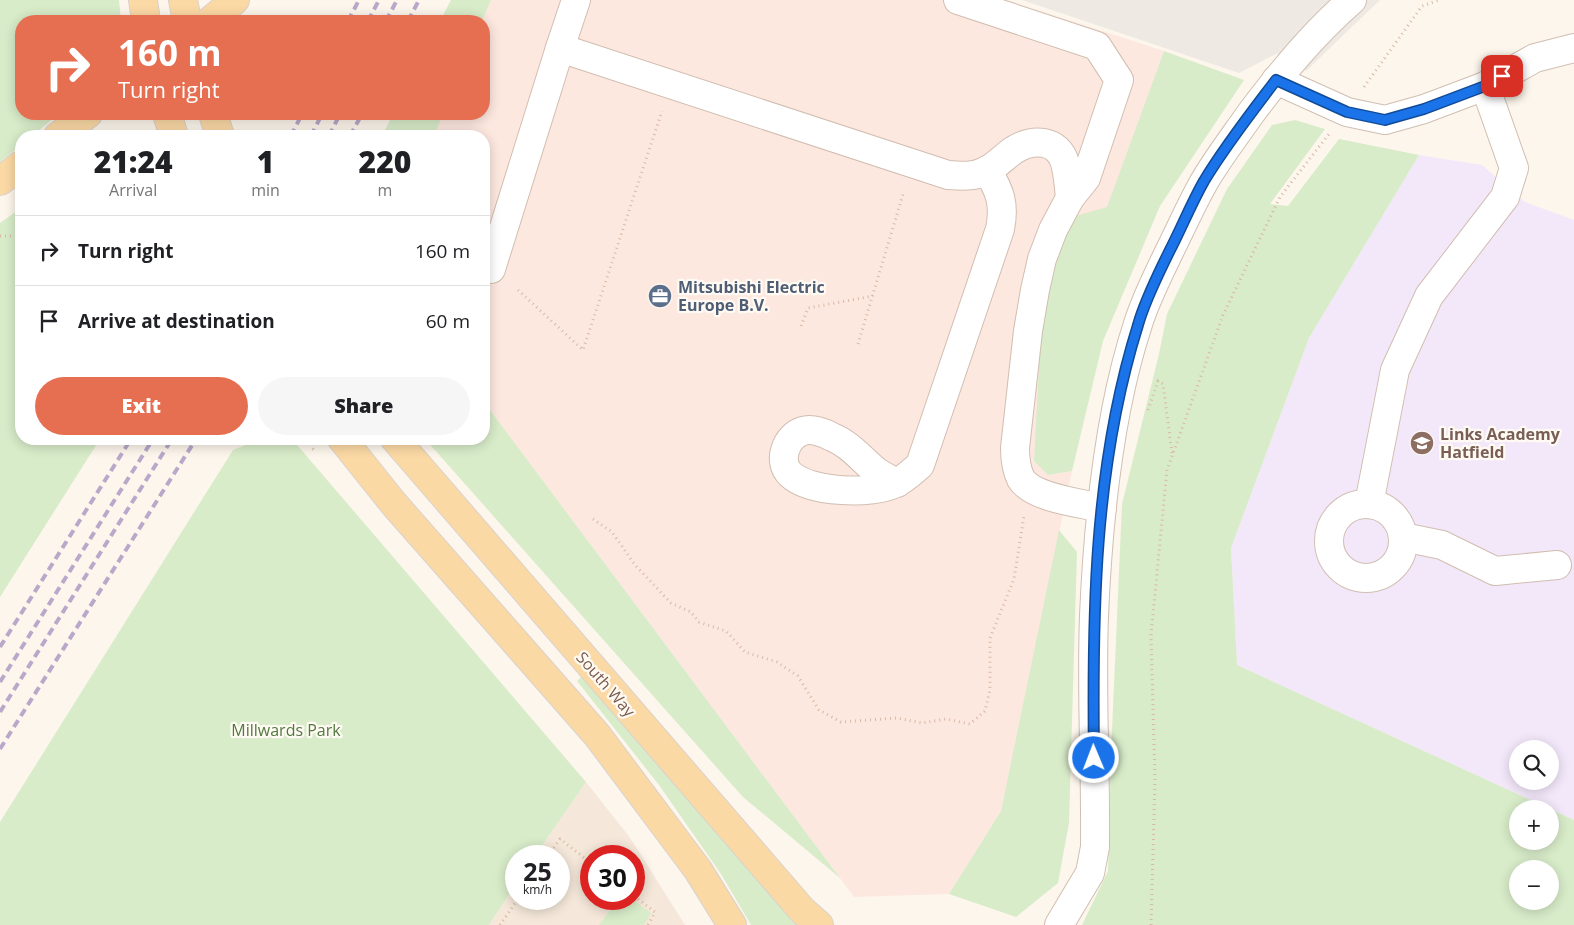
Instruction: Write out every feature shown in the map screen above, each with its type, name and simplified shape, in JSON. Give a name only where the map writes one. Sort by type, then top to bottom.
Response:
[{"type":"main road","points":[[143,0],[145,15]]},
{"type":"main road","points":[[217,15],[235,0]]},
{"type":"main road","points":[[66,130],[80,120]]},
{"type":"main road","points":[[0,181],[15,169]]},
{"type":"main road","points":[[347,445],[394,504],[597,735],[698,870],[732,925]]},
{"type":"main road","name":"South Way","points":[[400,445],[802,910],[819,925]]},
{"type":"street","points":[[490,269],[576,0]]},
{"type":"street","points":[[958,0],[1097,46],[1119,80],[1086,178],[1070,198],[1053,230],[1042,259],[1028,331],[1015,448],[1016,464],[1021,479],[1030,488],[1042,495],[1102,508]]},
{"type":"street","points":[[1058,924],[1090,873],[1094,848],[1094,619],[1096,568],[1109,453],[1122,385],[1138,324],[1160,272],[1204,182],[1230,141],[1276,80],[1326,22],[1352,0]]},
{"type":"street","points":[[560,48],[938,173],[969,176],[987,170],[1027,143],[1039,142],[1050,144],[1059,151],[1065,162],[1070,198]]},
{"type":"street","points":[[1276,80],[1347,112],[1385,120],[1424,109],[1485,86],[1535,58],[1574,48]]},
{"type":"street","points":[[1369,504],[1395,370],[1429,296],[1505,196],[1514,168],[1485,86]]},
{"type":"street","points":[[897,483],[920,464],[1000,229],[1003,214],[1001,198],[996,184],[987,170]]},
{"type":"street","points":[[1369,504],[1381,507],[1392,514],[1399,525],[1403,537],[1402,550],[1397,561],[1389,571],[1377,577],[1365,579],[1352,576],[1342,570],[1334,561],[1328,538],[1331,527],[1338,516],[1346,509],[1357,505],[1369,504]]},
{"type":"street","points":[[1403,537],[1442,545],[1495,571],[1557,565]]},
{"type":"path","points":[[1151,925],[1155,779],[1151,635],[1167,470],[1223,315],[1280,197],[1347,112],[1422,6],[1438,0]]},
{"type":"path","points":[[518,290],[583,350],[670,84]]},
{"type":"path","points":[[858,344],[912,164]]},
{"type":"path","points":[[0,236],[15,236]]},
{"type":"path","points":[[801,326],[808,308],[872,296]]},
{"type":"path","points":[[593,519],[612,532],[635,565],[671,603],[691,612],[699,622],[726,631],[745,652],[777,662],[798,676],[819,710],[841,722],[897,718],[922,723],[946,719],[970,724],[985,711],[990,690],[990,638],[1014,579],[1020,533],[1030,488]]},
{"type":"path","points":[[556,845],[560,839],[568,845]]},
{"type":"path","points":[[570,847],[580,854]]},
{"type":"path","points":[[645,904],[655,912],[648,925]]},
{"type":"path","points":[[500,925],[510,910]]},
{"type":"shaded area","points":[[491,0],[1007,0],[1164,51],[1107,208],[1048,475],[1072,471],[1001,811],[949,894],[854,897],[490,410],[490,130],[436,130],[441,120],[490,120],[490,15],[485,15]]},
{"type":"shaded area","points":[[1022,0],[1380,0],[1306,71],[1278,53],[1239,73]]},
{"type":"shaded area","name":"Links Academy Hatfield","points":[[1419,155],[1482,165],[1525,202],[1574,220],[1574,820],[1559,813],[1559,800],[1531,800],[1237,665],[1231,548],[1309,338]]},
{"type":"shaded area","points":[[586,782],[635,845],[580,845],[580,910],[645,910],[645,861],[685,925],[489,925],[505,901],[505,910],[570,910],[570,845],[543,845]]},
{"type":"green space","points":[[0,0],[119,0],[120,15],[15,15],[15,120],[52,120],[39,130],[15,130],[15,150],[0,162]]},
{"type":"green space","points":[[451,0],[491,0],[485,15],[443,15]]},
{"type":"green space","points":[[1164,51],[1244,80],[1160,206],[1103,341],[1072,471],[1048,475],[1034,461],[1043,290],[1072,217],[1107,207]]},
{"type":"green space","points":[[390,120],[441,120],[436,130],[385,130]]},
{"type":"green space","points":[[1295,120],[1325,129],[1270,204],[1288,206],[1339,139],[1419,155],[1309,338],[1231,548],[1237,665],[1531,800],[1509,800],[1509,850],[1559,850],[1559,813],[1574,820],[1574,925],[1082,925],[1108,871],[1111,753],[1122,504],[1167,314],[1227,189],[1272,125]]},
{"type":"green space","points":[[15,212],[15,445],[96,445],[0,597],[0,223]]},
{"type":"green space","points":[[490,410],[840,878],[743,797],[430,445],[490,445]]},
{"type":"green space","name":"Millwards Park","points":[[246,445],[297,445],[586,782],[543,845],[505,845],[505,901],[489,925],[0,925],[0,822],[233,450]]},
{"type":"green space","points":[[1059,530],[1077,552],[1069,823],[1058,883],[1016,917],[949,894],[1001,811]]},
{"type":"green space","points":[[582,676],[799,925],[751,925],[721,874],[659,785],[577,681]]},
{"type":"green space","points":[[645,909],[651,913],[644,925],[599,925],[611,910]]},
{"type":"railway","points":[[351,15],[359,0]]},
{"type":"railway","points":[[371,15],[379,0]]},
{"type":"railway","points":[[389,15],[397,0]]},
{"type":"railway","points":[[411,15],[419,0]]},
{"type":"railway","points":[[294,130],[299,120]]},
{"type":"railway","points":[[314,130],[319,120]]},
{"type":"railway","points":[[332,130],[337,120]]},
{"type":"railway","points":[[353,130],[359,120]]},
{"type":"railway","points":[[0,647],[127,445]]},
{"type":"railway","points":[[0,682],[149,445]]},
{"type":"railway","points":[[0,712],[168,445]]},
{"type":"railway","points":[[0,749],[192,445]]},
{"type":"place","name":"Mitsubishi Electric Europe B.V.","points":[[660,296]]},
{"type":"place","name":"Links Academy Hatfield","points":[[1422,443]]},
{"type":"route","points":[[1094,758],[1096,568],[1109,453],[1122,385],[1138,324],[1160,272],[1204,182],[1230,141],[1276,80],[1347,112],[1385,120],[1424,109],[1485,86],[1502,76]]}]
